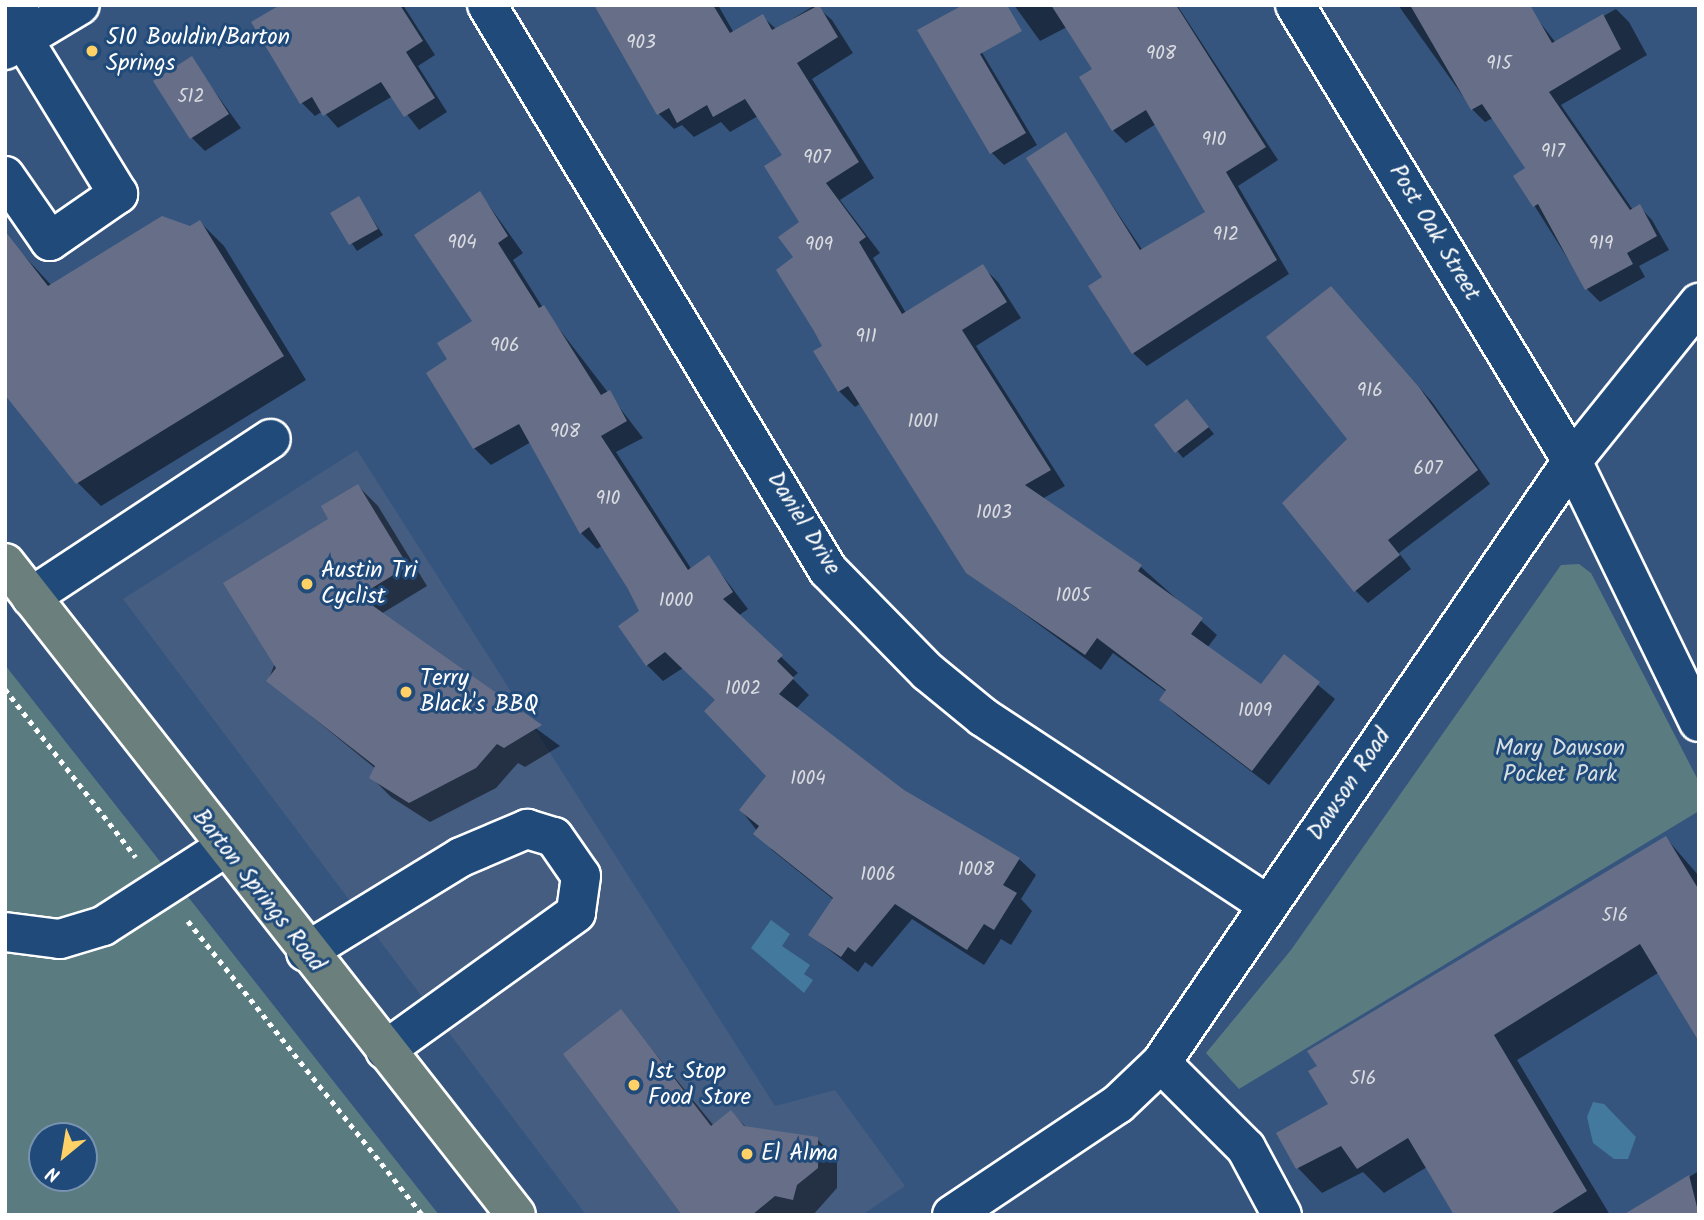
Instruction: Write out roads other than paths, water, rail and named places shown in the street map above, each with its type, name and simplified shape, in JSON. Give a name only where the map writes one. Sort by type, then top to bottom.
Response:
[{"type":"main road","name":"Barton Springs Road","points":[[5,563],[224,848],[516,1215]]},
{"type":"street","points":[[5,176],[50,241],[118,194],[16,31],[80,5]]},
{"type":"street","name":"Daniel Drive","points":[[487,5],[828,570],[918,662],[983,717],[1268,905]]},
{"type":"street","name":"Post Oak Street","points":[[1295,5],[1572,461],[1699,722]]},
{"type":"street","name":"Dawson Road","points":[[952,1215],[1118,1104],[1161,1063],[1572,461],[1699,303]]},
{"type":"street","points":[[31,597],[271,439]]},
{"type":"street","points":[[306,952],[461,857],[527,829],[554,837],[581,876],[576,913],[385,1051]]},
{"type":"street","points":[[5,932],[60,939],[103,926],[224,848]]},
{"type":"street","points":[[1161,1063],[1246,1149],[1282,1215]]},
{"type":"place","name":"510 Bouldin/Barton Springs","points":[[92,51]]},
{"type":"place","name":"Austin Tri Cyclist","points":[[307,584]]},
{"type":"place","name":"Terry Black's BBQ","points":[[406,692]]},
{"type":"place","name":"1st Stop Food Store","points":[[634,1085]]},
{"type":"place","name":"El Alma","points":[[747,1154]]},
{"type":"park label","name":"Mary Dawson Pocket Park","points":[[1560,762]]}]
